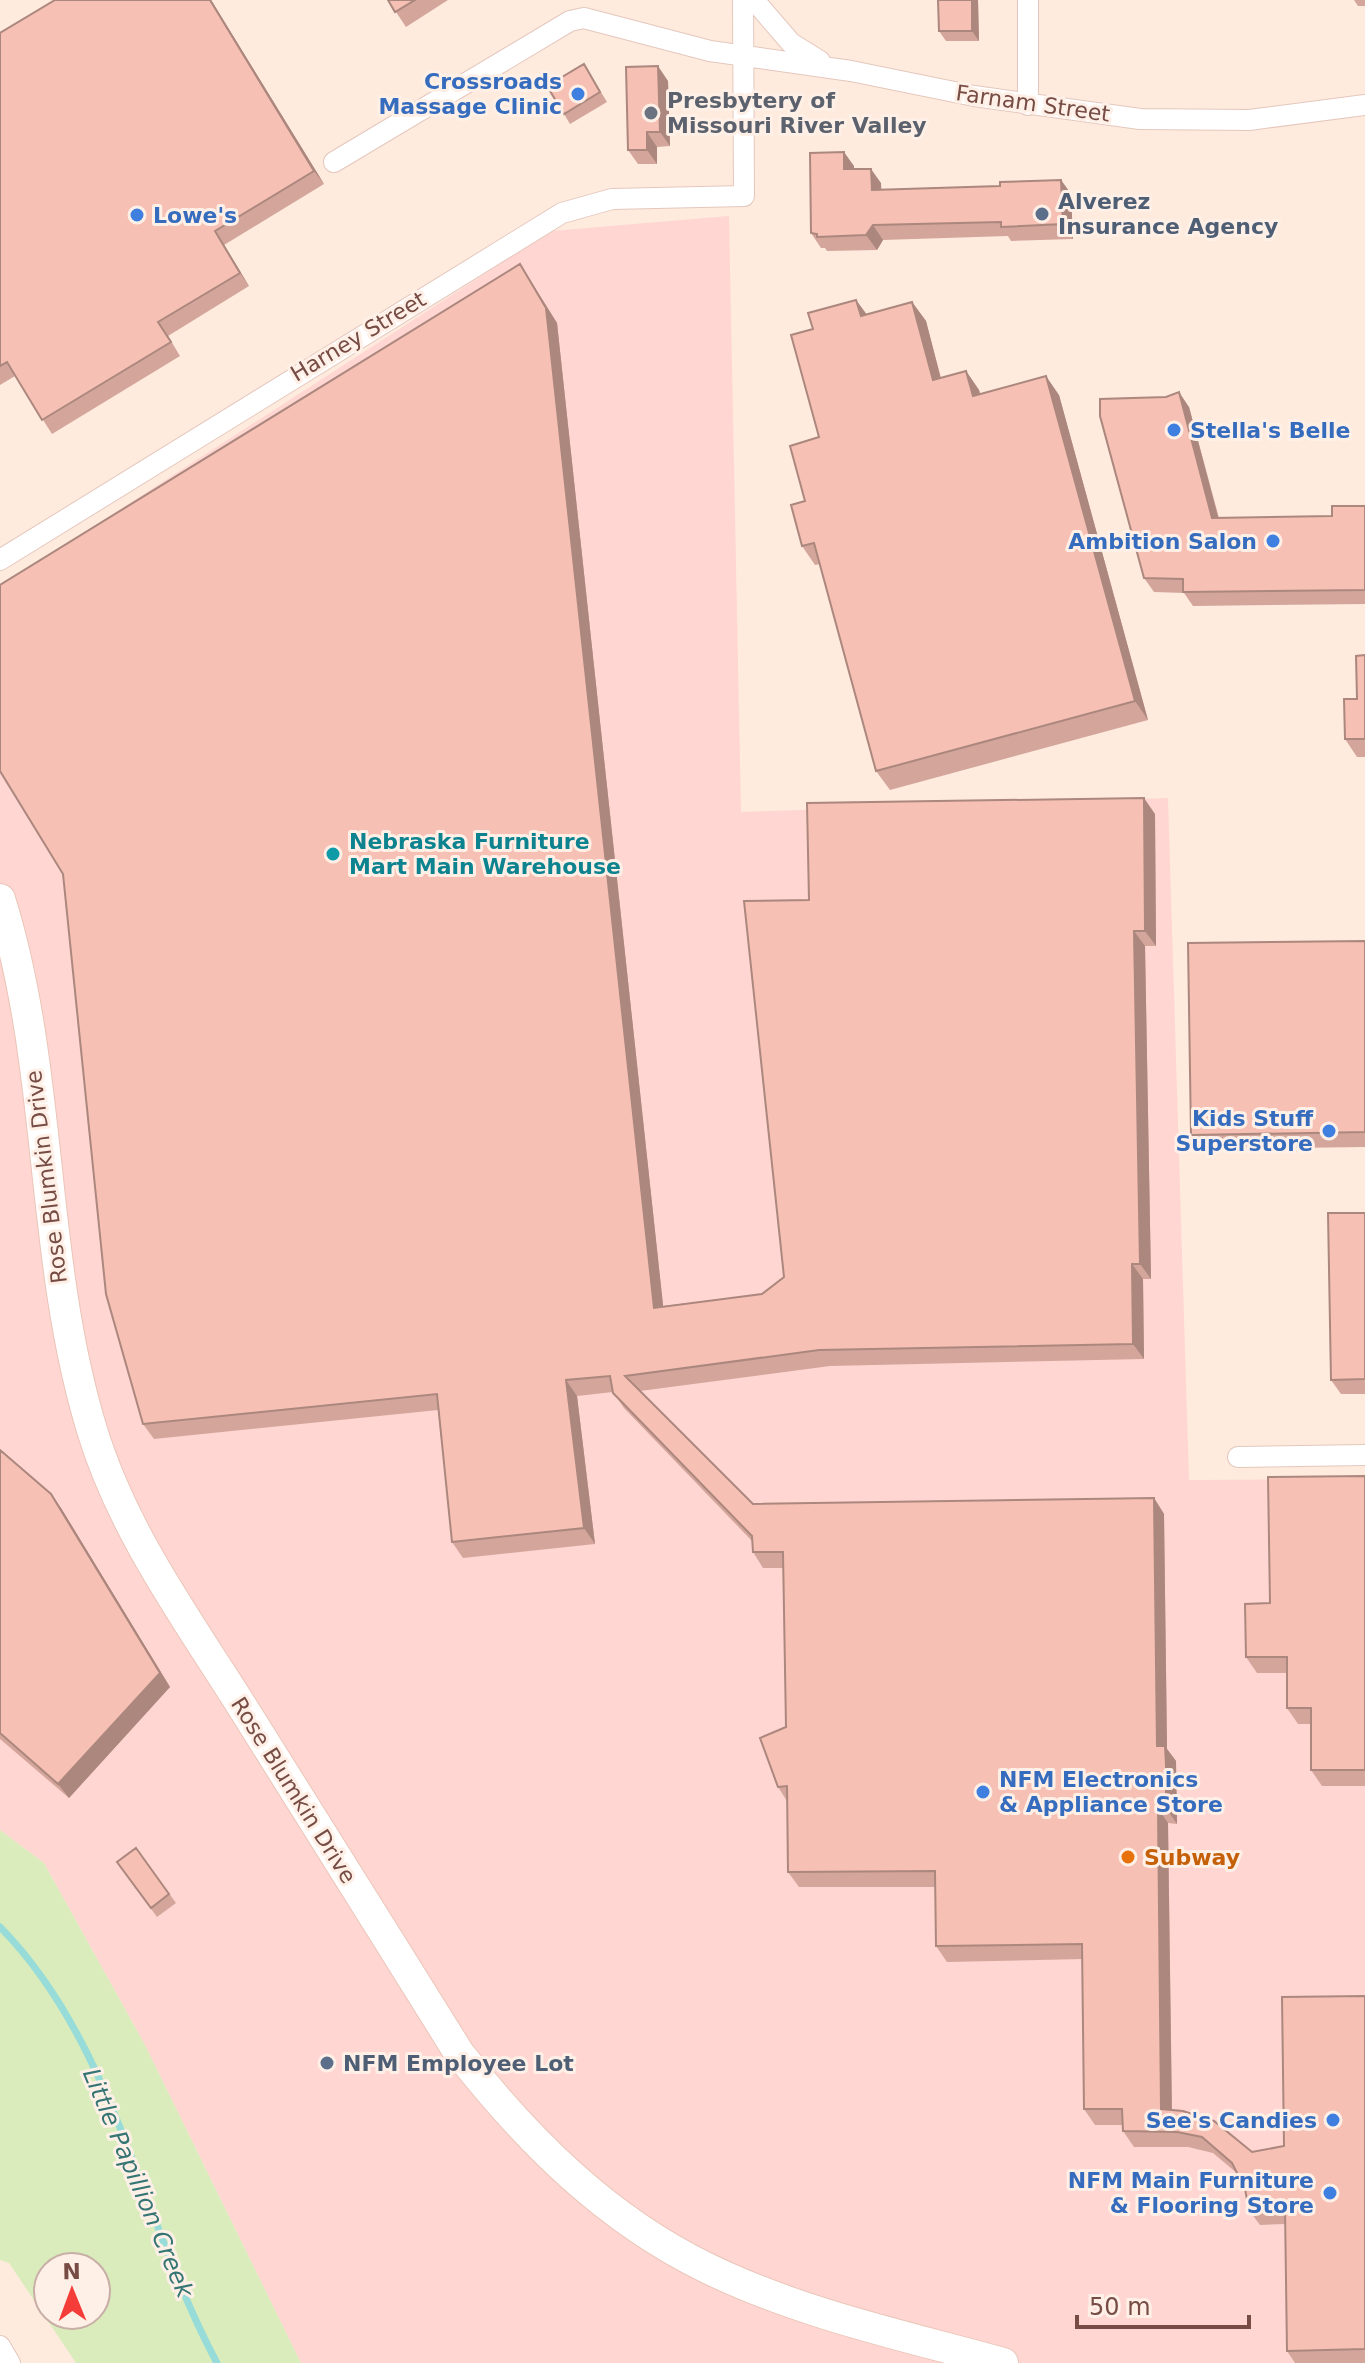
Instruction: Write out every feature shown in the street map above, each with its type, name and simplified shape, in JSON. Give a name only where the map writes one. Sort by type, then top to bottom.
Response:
[{"type":"main road","name":"Rose Blumkin Drive","points":[[0,899],[16,955],[27,1021],[68,1340],[105,1471],[157,1572],[459,2053],[513,2120],[568,2175],[668,2247],[707,2269],[803,2307],[1003,2363]]},
{"type":"street","points":[[743,0],[745,55]]},
{"type":"street","points":[[754,0],[791,43],[830,68]]},
{"type":"street","points":[[1028,0],[1028,105]]},
{"type":"street","name":"Farnam Street","points":[[334,162],[523,48],[570,21],[584,18],[604,20],[676,43],[1028,105],[1201,122],[1274,118],[1365,105]]},
{"type":"street","name":"Harney Street","points":[[0,560],[562,213],[612,199],[744,196],[745,55]]},
{"type":"street","points":[[1238,1457],[1365,1455]]},
{"type":"street","points":[[0,2346],[10,2363]]},
{"type":"shaded area","points":[[729,216],[741,812],[1168,798],[1189,1480],[1365,1479],[1365,2363],[301,2363],[144,2043],[44,1863],[0,1830],[0,587],[551,231]]},
{"type":"green space","points":[[0,1830],[44,1863],[144,2043],[301,2363],[76,2363],[55,2331],[112,2331],[112,2251],[32,2251],[32,2297],[9,2263],[0,2260]]},
{"type":"building","name":"Lowe's","points":[[55,0],[210,0],[314,171],[215,231],[240,273],[158,322],[171,342],[42,420],[7,362],[0,366],[0,33]]},
{"type":"building","points":[[388,0],[415,0],[395,12]]},
{"type":"building","points":[[938,0],[972,0],[972,31],[939,31]]},
{"type":"building","points":[[584,64],[600,92],[564,114],[547,86]]},
{"type":"building","points":[[658,66],[660,132],[647,132],[647,150],[628,150],[626,67]]},
{"type":"building","points":[[844,152],[844,169],[871,169],[872,190],[1000,186],[1000,182],[1061,180],[1063,224],[1001,227],[1001,222],[873,225],[866,235],[817,237],[817,234],[811,233],[810,153]]},
{"type":"building","name":"Nebraska Furniture Mart Main Warehouse","points":[[520,264],[546,308],[654,1308],[762,1294],[784,1277],[744,901],[809,900],[807,803],[1144,798],[1145,931],[1134,931],[1140,1264],[1132,1264],[1133,1344],[819,1350],[625,1376],[753,1504],[1154,1498],[1157,1746],[1165,1746],[1166,1765],[1166,1808],[1158,1808],[1161,2109],[1183,2111],[1214,2121],[1252,2152],[1284,2146],[1282,1997],[1365,1996],[1365,2349],[1287,2351],[1285,2209],[1249,2210],[1245,2189],[1232,2163],[1202,2137],[1177,2132],[1123,2131],[1122,2109],[1084,2109],[1082,1944],[936,1946],[935,1871],[788,1872],[787,1786],[778,1787],[760,1738],[786,1727],[783,1552],[753,1552],[752,1536],[613,1393],[610,1376],[566,1380],[584,1528],[452,1542],[437,1394],[143,1424],[106,1294],[63,874],[0,771],[0,585]]},
{"type":"building","points":[[856,300],[861,316],[912,302],[933,380],[966,371],[973,396],[1046,376],[1135,701],[876,771],[814,543],[802,546],[791,505],[805,501],[790,446],[819,437],[791,335],[813,329],[808,313]]},
{"type":"building","points":[[1179,392],[1212,518],[1332,516],[1332,506],[1365,506],[1365,590],[1183,592],[1183,579],[1144,578],[1100,416],[1100,399],[1166,397]]},
{"type":"building","points":[[1365,655],[1365,739],[1345,739],[1344,699],[1357,699],[1356,656]]},
{"type":"building","points":[[1365,941],[1365,1132],[1191,1135],[1188,943]]},
{"type":"building","points":[[1328,1213],[1365,1213],[1365,1379],[1331,1380]]},
{"type":"building","points":[[0,1450],[51,1494],[160,1673],[58,1784],[0,1733]]},
{"type":"building","points":[[1365,1476],[1365,1770],[1311,1770],[1311,1708],[1287,1708],[1287,1657],[1246,1657],[1245,1604],[1270,1603],[1268,1477]]},
{"type":"building","points":[[136,1848],[169,1894],[151,1908],[117,1862]]},
{"type":"waterway","name":"Little Papillion Creek","points":[[0,1927],[40,1974],[72,2025],[100,2080],[167,2252],[217,2363]]},
{"type":"place","name":"Crossroads Massage Clinic","points":[[578,94]]},
{"type":"place","name":"Presbytery of Missouri River Valley","points":[[651,113]]},
{"type":"place","name":"Alverez Insurance Agency","points":[[1042,214]]},
{"type":"place","name":"Lowe's","points":[[137,215]]},
{"type":"place","name":"Stella's Belle","points":[[1174,430]]},
{"type":"place","name":"Ambition Salon","points":[[1273,541]]},
{"type":"place","name":"Nebraska Furniture Mart Main Warehouse","points":[[333,854]]},
{"type":"place","name":"Kids Stuff Superstore","points":[[1329,1131]]},
{"type":"place","name":"NFM Electronics & Appliance Store","points":[[983,1792]]},
{"type":"place","name":"Subway","points":[[1128,1857]]},
{"type":"place","name":"NFM Employee Lot","points":[[327,2063]]},
{"type":"place","name":"See's Candies","points":[[1333,2120]]},
{"type":"place","name":"NFM Main Furniture & Flooring Store","points":[[1330,2193]]}]
